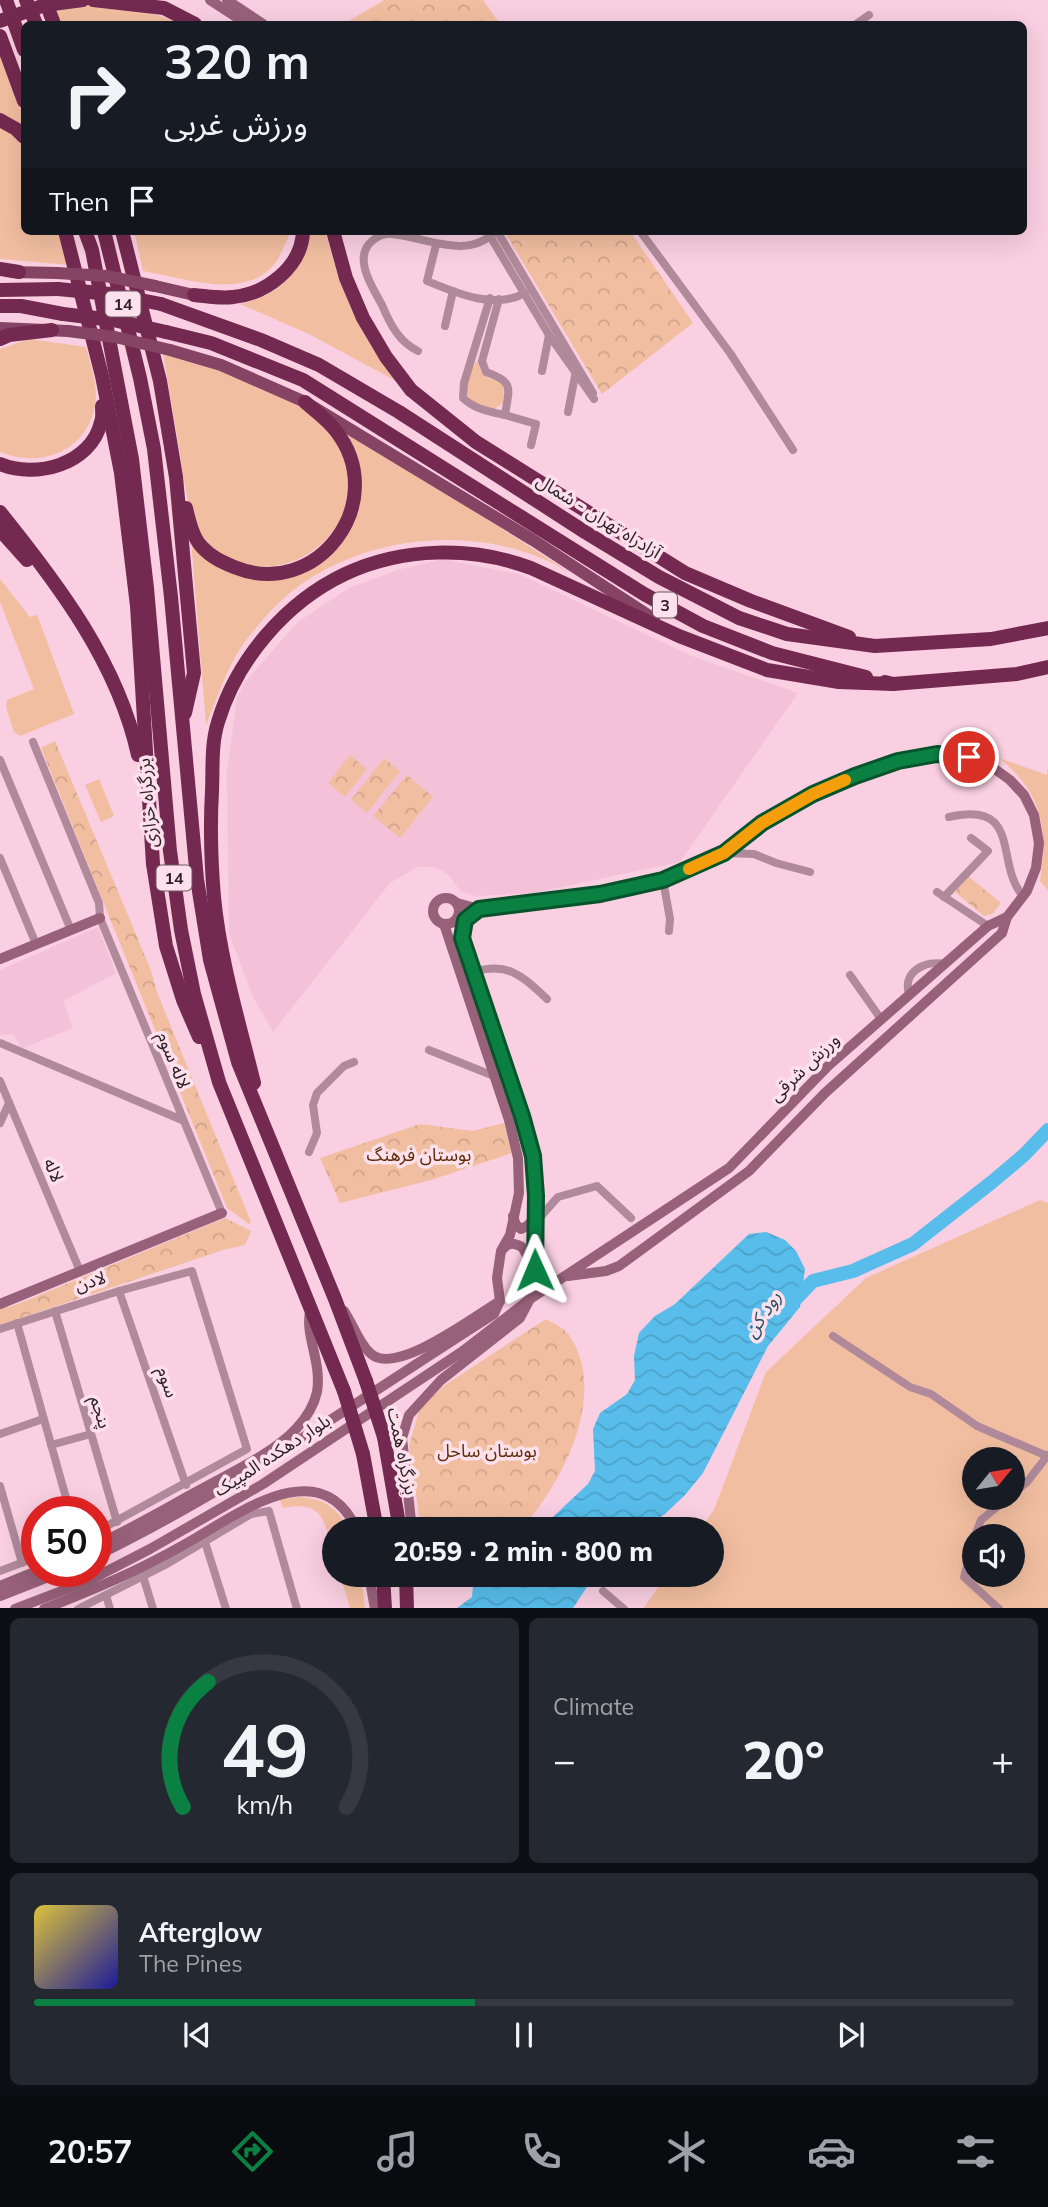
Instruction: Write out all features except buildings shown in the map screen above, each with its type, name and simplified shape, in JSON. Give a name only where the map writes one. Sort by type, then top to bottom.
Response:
[{"type":"highway","points":[[6,0],[21,42]]},
{"type":"highway","points":[[26,0],[35,21]]},
{"type":"highway","points":[[45,0],[53,21]]},
{"type":"highway","points":[[0,21],[45,5],[83,0]]},
{"type":"highway","points":[[93,0],[164,8],[189,21]]},
{"type":"highway","points":[[0,36],[21,94]]},
{"type":"highway","points":[[0,120],[21,134]]},
{"type":"highway","points":[[66,235],[102,376],[121,472],[136,606],[153,864],[166,946],[183,1000],[219,1082]]},
{"type":"highway","name":"بزرگراه خرازی","points":[[86,235],[92,250],[135,484],[170,851],[181,930],[194,994],[219,1082],[312,1306],[344,1391],[363,1454],[375,1517]]},
{"type":"highway","name":"14","points":[[105,235],[140,378],[154,450],[171,597],[197,879],[210,960],[238,1062],[335,1298]]},
{"type":"highway","points":[[123,235],[160,381],[176,477],[194,673],[182,728]]},
{"type":"highway","points":[[194,295],[233,298],[269,286],[295,258],[301,248],[303,235]]},
{"type":"highway","points":[[334,235],[346,278],[363,318],[386,357],[411,390],[476,442],[685,573],[751,601],[875,646]]},
{"type":"highway","points":[[0,271],[19,272]]},
{"type":"highway","name":"آزادراه تهران - شمال","points":[[0,289],[58,289],[110,294],[161,304],[318,365],[399,412],[649,570],[739,618],[787,634],[875,646],[991,639],[1048,628]]},
{"type":"highway","name":"3","points":[[0,306],[21,306],[113,320],[211,342],[303,380],[644,594],[704,626],[772,653],[893,684],[1017,674],[1048,667]]},
{"type":"highway","points":[[0,339],[9,335],[52,330]]},
{"type":"highway","points":[[0,464],[21,470],[42,470],[60,465],[81,452],[93,439],[101,423],[102,376]]},
{"type":"highway","points":[[176,477],[190,523],[201,546],[218,560],[247,572],[266,574],[297,569],[317,558],[347,524],[355,501],[354,471],[346,447],[335,429],[305,401]]},
{"type":"highway","points":[[0,512],[91,638],[117,686],[135,742],[149,808]]},
{"type":"highway","points":[[0,530],[70,607]]},
{"type":"highway","points":[[264,1125],[226,965],[214,898],[211,819],[214,746],[218,722],[238,676],[262,641],[302,600],[326,583],[357,569],[395,558],[450,552],[510,560],[679,636],[767,670],[839,682],[893,684]]},
{"type":"highway","name":"بزرگراه همت","points":[[335,1298],[384,1437],[398,1517]]},
{"type":"highway","points":[[384,1587],[385,1608]]},
{"type":"highway","points":[[406,1587],[407,1608]]},
{"type":"main road","points":[[210,0],[242,21]]},
{"type":"main road","points":[[226,0],[258,21]]},
{"type":"main road","points":[[19,272],[106,276],[194,295]]},
{"type":"main road","points":[[0,328],[68,331],[115,337],[170,350],[220,365],[305,401],[533,540],[679,636]]},
{"type":"main road","name":"ورزش شرقی","points":[[530,1299],[729,1168],[792,1101],[881,1019],[988,926],[1007,916],[1023,897],[1036,868],[1040,843],[1034,815],[1024,794],[1010,780],[992,767],[969,757],[937,754],[898,761],[813,794],[762,823],[724,853]]},
{"type":"main road","points":[[335,1298],[366,1347],[374,1356],[386,1360],[401,1359],[421,1350],[500,1301],[497,1278],[501,1251],[510,1235],[519,1193],[519,1158],[444,924],[433,916],[434,904],[446,897],[479,909],[600,894],[663,880],[724,853]]},
{"type":"main road","points":[[411,1517],[402,1438],[410,1415],[441,1380],[520,1318],[530,1299],[535,1270],[536,1196],[529,1143],[462,938],[457,919],[460,911],[457,903]]},
{"type":"main road","points":[[462,938],[465,920],[479,909]]},
{"type":"main road","points":[[564,1277],[606,1271],[619,1266],[749,1171],[825,1093],[1002,933],[1007,916]]},
{"type":"main road","points":[[1,955],[100,918]]},
{"type":"main road","points":[[444,924],[457,919]]},
{"type":"main road","points":[[0,1304],[222,1213]]},
{"type":"main road","points":[[513,1216],[516,1225],[521,1228],[535,1221]]},
{"type":"main road","points":[[501,1251],[509,1244],[522,1247],[535,1270]]},
{"type":"main road","name":"بلوار دهکده المپیک","points":[[15,1608],[98,1576],[263,1484],[463,1351],[530,1299]]},
{"type":"main road","name":"بلوار دهکده المپیک","points":[[112,1548],[146,1532],[252,1471],[494,1314],[500,1301]]},
{"type":"main road","points":[[112,1537],[226,1476],[295,1431],[310,1410],[316,1393],[319,1367],[308,1315],[312,1306]]},
{"type":"main road","points":[[44,1608],[142,1567],[267,1498],[301,1491],[330,1496],[340,1502],[349,1517]]},
{"type":"main road","points":[[0,1586],[21,1578]]},
{"type":"main road","points":[[0,1596],[23,1587]]},
{"type":"main road","points":[[371,1587],[375,1608]]},
{"type":"street","points":[[860,21],[869,15]]},
{"type":"street","points":[[383,235],[371,242],[364,252],[366,270],[385,313],[406,345],[418,351]]},
{"type":"street","points":[[396,235],[459,246],[485,235]]},
{"type":"street","points":[[494,235],[549,335],[594,400],[593,391],[526,291]]},
{"type":"street","points":[[642,235],[730,353],[793,450]]},
{"type":"street","points":[[436,244],[427,281],[465,296],[495,299],[526,291]]},
{"type":"street","points":[[445,326],[453,291]]},
{"type":"street","points":[[495,299],[482,361],[486,372],[504,378],[507,383],[505,415]]},
{"type":"street","points":[[495,299],[464,383],[463,398],[484,411],[536,424],[531,445]]},
{"type":"street","points":[[542,372],[549,335]]},
{"type":"street","points":[[568,412],[575,376]]},
{"type":"street","name":"لاله سوم","points":[[33,742],[99,903],[100,918],[222,1213]]},
{"type":"street","points":[[0,760],[71,930]]},
{"type":"street","points":[[949,817],[976,813],[990,819],[999,828],[1005,843],[1011,880],[1023,897]]},
{"type":"street","points":[[971,838],[988,851],[940,894],[988,926]]},
{"type":"street","points":[[724,853],[754,854],[810,872]]},
{"type":"street","points":[[0,858],[36,944]]},
{"type":"street","points":[[663,880],[670,919],[669,931]]},
{"type":"street","points":[[473,972],[486,968],[510,969],[527,980],[547,999]]},
{"type":"street","points":[[850,975],[881,1019]]},
{"type":"street","points":[[0,1043],[182,1120]]},
{"type":"street","points":[[429,1050],[494,1076]]},
{"type":"street","points":[[309,1152],[317,1133],[313,1105],[317,1093],[344,1066],[354,1062]]},
{"type":"street","name":"لاله","points":[[0,1081],[80,1271]]},
{"type":"street","points":[[0,1122],[9,1103]]},
{"type":"street","points":[[535,1221],[558,1197],[597,1186],[631,1218]]},
{"type":"street","name":"لادن","points":[[0,1329],[192,1271],[247,1450],[186,1485]]},
{"type":"street","name":"سوم","points":[[120,1291],[186,1485]]},
{"type":"street","name":"پنجم","points":[[55,1311],[117,1522]]},
{"type":"street","points":[[17,1323],[65,1496]]},
{"type":"street","points":[[833,1336],[910,1387],[931,1394],[977,1426],[1047,1456],[1026,1483]]},
{"type":"street","points":[[0,1434],[43,1419]]},
{"type":"street","points":[[51,1445],[91,1434]]},
{"type":"street","points":[[112,1524],[186,1485]]},
{"type":"street","points":[[0,1486],[21,1560]]},
{"type":"street","points":[[980,1524],[993,1510]]},
{"type":"street","points":[[78,1608],[143,1576],[251,1514],[269,1511],[297,1608]]},
{"type":"street","points":[[205,1542],[226,1608]]},
{"type":"street","points":[[0,1572],[21,1563]]},
{"type":"street","points":[[143,1576],[153,1608]]},
{"type":"street","points":[[975,1587],[999,1608]]},
{"type":"street","points":[[603,1591],[624,1608]]},
{"type":"street","points":[[106,1595],[110,1608]]},
{"type":"shaded area","points":[[442,559],[519,574],[689,655],[798,693],[680,862],[533,893],[477,896],[461,892],[448,874],[434,867],[417,867],[390,883],[273,1032],[252,995],[229,933],[227,772],[237,697],[245,682],[298,622],[349,588],[397,570]]},
{"type":"shaded area","points":[[98,927],[116,973],[63,1001],[73,1028],[21,1049],[14,1034],[0,1035],[0,970]]},
{"type":"green space","points":[[384,0],[483,0],[498,21],[349,21]]},
{"type":"green space","points":[[93,5],[148,12],[174,21],[57,21],[52,10]]},
{"type":"green space","points":[[0,44],[21,102],[21,125],[0,114]]},
{"type":"green space","points":[[0,123],[21,140],[21,235],[60,235],[70,265],[0,259]]},
{"type":"green space","points":[[135,235],[289,235],[270,269],[257,278],[242,283],[208,284],[143,271]]},
{"type":"green space","points":[[307,235],[326,235],[360,327],[396,381],[311,335],[240,304],[269,294],[279,287],[287,280]]},
{"type":"green space","points":[[506,235],[633,235],[693,323],[602,394]]},
{"type":"green space","points":[[29,339],[86,347],[96,396],[93,414],[76,441],[64,450],[34,458],[0,452],[0,349]]},
{"type":"green space","points":[[163,353],[227,373],[277,394],[299,406],[329,431],[345,463],[348,496],[332,533],[317,547],[300,558],[280,565],[260,566],[231,559],[208,543],[190,508]]},
{"type":"green space","points":[[479,359],[481,372],[488,378],[500,381],[504,387],[503,403],[493,410],[469,401],[468,378]]},
{"type":"green space","points":[[347,432],[435,485],[570,573],[536,556],[507,547],[476,542],[415,542],[354,557],[326,569],[300,585],[263,619],[232,662],[206,725],[191,540],[218,567],[251,579],[271,579],[338,546],[355,518],[362,487],[356,453]]},
{"type":"green space","points":[[0,579],[30,617],[37,615],[74,714],[20,736],[14,732],[6,707],[7,700],[34,689],[0,602]]},
{"type":"green space","points":[[55,741],[150,968],[158,995],[251,1222],[249,1224],[227,1208],[41,748]]},
{"type":"green space","points":[[350,755],[367,769],[345,797],[328,783]]},
{"type":"green space","points":[[384,758],[400,771],[367,813],[351,800]]},
{"type":"green space","points":[[999,758],[1047,775],[1048,766],[1048,890],[1040,881],[1043,844],[1039,812],[1025,784]]},
{"type":"green space","points":[[407,775],[433,797],[400,838],[373,816]]},
{"type":"green space","points":[[99,779],[114,816],[101,822],[85,785]]},
{"type":"green space","points":[[968,876],[1001,903],[992,914],[984,916],[955,892]]},
{"type":"green space","name":"بوستان فرهنگ","points":[[504,1123],[512,1153],[431,1180],[340,1203],[320,1158],[420,1124],[473,1131]]},
{"type":"green space","points":[[1040,1200],[1048,1203],[1048,1608],[644,1608],[659,1587],[724,1587],[724,1517],[709,1517],[714,1510],[766,1372],[866,1278]]},
{"type":"green space","points":[[225,1218],[251,1231],[245,1245],[0,1325],[0,1309],[18,1304]]},
{"type":"green space","name":"بوستان ساحل","points":[[546,1319],[569,1335],[581,1361],[584,1387],[582,1413],[564,1465],[531,1517],[419,1517],[409,1446],[419,1411],[442,1387]]},
{"type":"green space","points":[[296,1497],[314,1499],[328,1505],[340,1517],[322,1517],[322,1520],[315,1510],[307,1507],[283,1508],[280,1500]]},
{"type":"green space","points":[[344,1587],[362,1587],[365,1608],[350,1608]]},
{"type":"water","points":[[766,1232],[785,1240],[796,1251],[805,1269],[800,1307],[768,1346],[703,1473],[685,1495],[660,1517],[553,1517],[588,1484],[595,1471],[593,1429],[600,1413],[627,1394],[635,1380],[634,1356],[639,1333],[655,1316],[675,1304],[749,1234]]},
{"type":"water","points":[[473,1587],[587,1587],[573,1608],[457,1608],[472,1597]]},
{"type":"waterway","name":"رود کن","points":[[790,1305],[813,1281],[853,1271],[913,1244],[1024,1155],[1048,1130]]},
{"type":"slow traffic","points":[[689,869],[724,853],[762,823],[813,794],[845,780]]},
{"type":"route","points":[[535,1270],[536,1196],[533,1156],[462,938],[465,920],[479,909],[600,894],[663,880],[724,853],[762,823],[813,794],[855,776],[898,761],[937,754],[969,757]]}]
